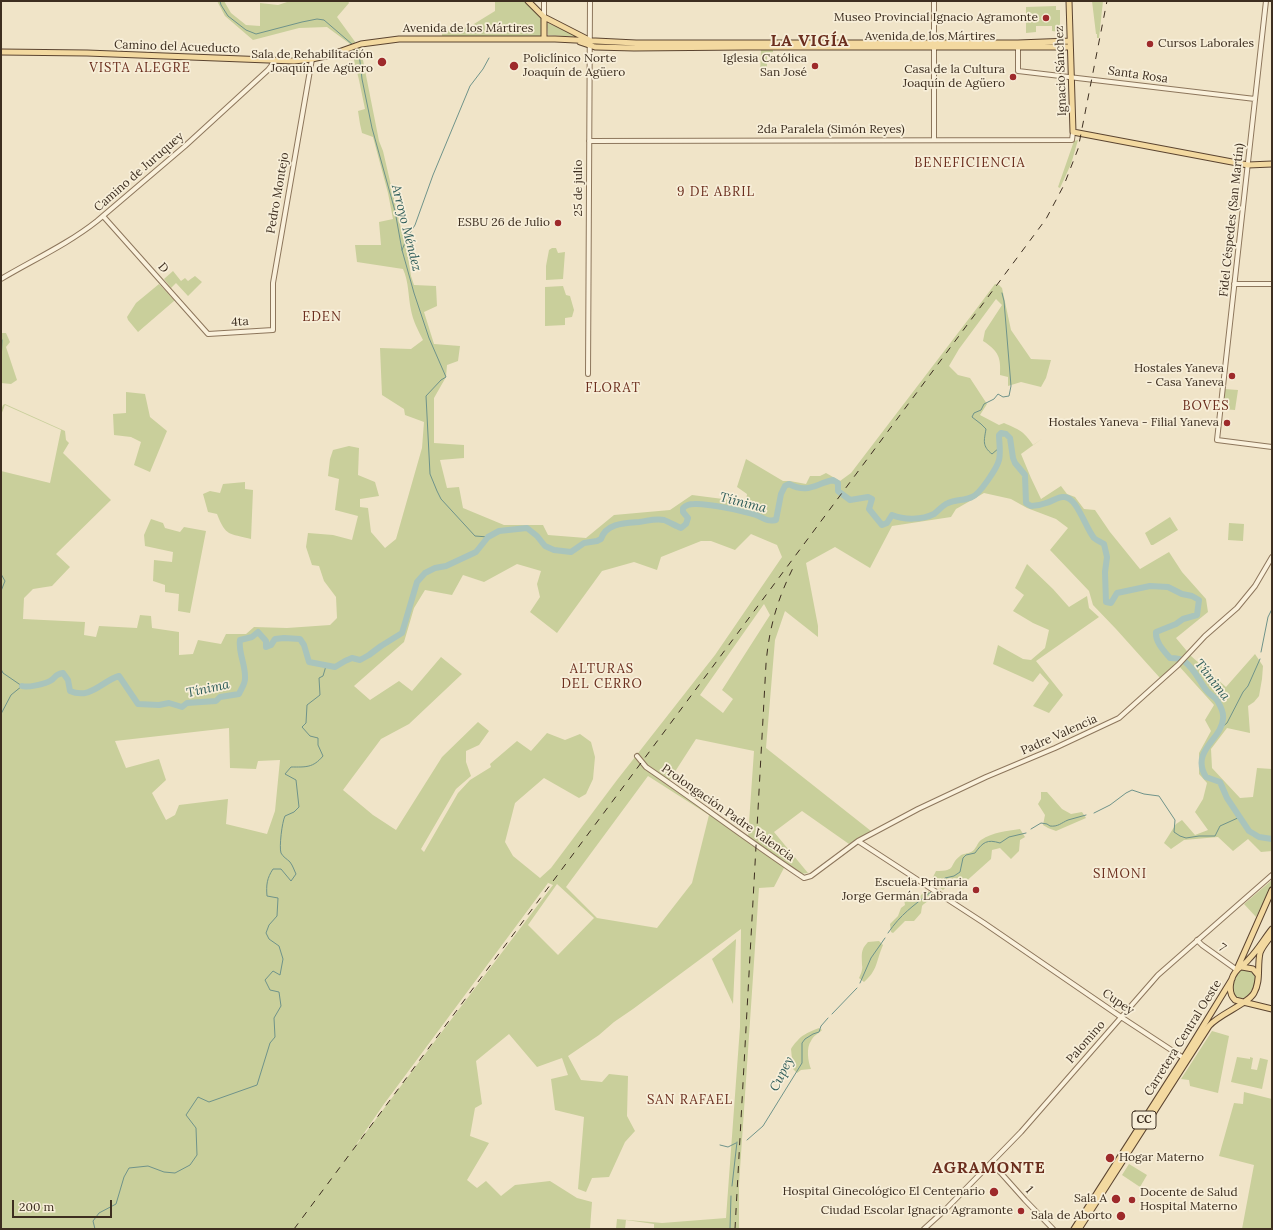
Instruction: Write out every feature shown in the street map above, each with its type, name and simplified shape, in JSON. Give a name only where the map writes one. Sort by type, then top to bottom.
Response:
[{"type":"main road","name":"Avenida de los Mártires","points":[[528,1],[544,17],[590,43]]},
{"type":"main road","name":"Ignacio Sánchez","points":[[1069,1],[1067,44],[1071,77],[1073,132]]},
{"type":"main road","points":[[544,17],[544,39]]},
{"type":"main road","name":"Avenida de los Mártires","points":[[350,48],[362,44],[399,39],[544,39],[634,48],[1067,44]]},
{"type":"main road","name":"Camino del Acueducto","points":[[1,52],[87,53],[275,61],[312,59],[350,48]]},
{"type":"main road","points":[[1073,132],[1248,165],[1272,164]]},
{"type":"main road","points":[[1237,970],[1272,890]]},
{"type":"main road","name":"CC","points":[[1232,997],[1230,988],[1232,979],[1237,970],[1250,958],[1272,929]]},
{"type":"main road","points":[[1260,1006],[1256,1003],[1254,994],[1257,984],[1260,953],[1272,935]]},
{"type":"main road","points":[[1242,967],[1253,968],[1258,976]]},
{"type":"main road","name":"Carretera Central Oeste","points":[[1079,1229],[1185,1059],[1232,979]]},
{"type":"main road","name":"CC","points":[[1244,1002],[1254,994]]},
{"type":"main road","points":[[1232,997],[1235,1000],[1272,1009]]},
{"type":"main road","points":[[1232,997],[1237,1006]]},
{"type":"main road","name":"Carretera Central Oeste","points":[[1074,1229],[1185,1059],[1212,1021],[1244,1002]]},
{"type":"street","points":[[544,1],[544,17]]},
{"type":"street","name":"25 de julio","points":[[588,374],[590,1]]},
{"type":"street","points":[[934,1],[934,140]]},
{"type":"street","name":"Fidel Céspedes (San Martín)","points":[[1266,1],[1217,440],[1272,448]]},
{"type":"street","name":"Santa Rosa","points":[[1018,45],[1018,71],[1255,99]]},
{"type":"street","name":"Pedro Montejo","points":[[273,330],[273,283],[312,59]]},
{"type":"street","name":"Camino de Juruquey","points":[[1,278],[86,229],[103,216],[185,146],[268,70],[275,61]]},
{"type":"street","name":"Ignacio Sánchez","points":[[1072,140],[1073,132]]},
{"type":"street","name":"2da Paralela (Simón Reyes)","points":[[589,141],[1072,140]]},
{"type":"street","name":"D","points":[[103,216],[208,334]]},
{"type":"street","points":[[1234,284],[1272,284]]},
{"type":"street","name":"4ta","points":[[208,334],[273,330]]},
{"type":"street","name":"Padre Valencia","points":[[811,876],[858,841],[918,809],[1119,718],[1148,693],[1187,656],[1205,636],[1237,608],[1256,586],[1272,557]]},
{"type":"street","name":"Prolongación Padre Valencia","points":[[637,756],[646,767],[764,852],[804,878],[811,876]]},
{"type":"street","points":[[866,846],[865,841],[868,835]]},
{"type":"street","name":"Cupey","points":[[858,841],[984,923],[1185,1059]]},
{"type":"street","name":"Palomino","points":[[924,1229],[992,1163],[1021,1132],[1158,975],[1272,876]]},
{"type":"street","name":"7","points":[[1197,940],[1237,970]]},
{"type":"street","name":"1","points":[[992,1163],[1053,1229]]},
{"type":"green space","points":[[217,1],[224,1],[231,13],[246,25],[260,26],[260,3],[278,5],[290,1],[348,1],[349,3],[337,17],[361,50],[379,141],[383,151],[402,233],[414,237],[407,251],[411,276],[414,285],[436,286],[437,306],[424,312],[434,344],[460,346],[458,361],[447,365],[446,377],[434,398],[434,443],[464,445],[464,458],[440,460],[447,488],[459,487],[463,508],[504,525],[543,525],[548,535],[586,538],[614,515],[670,510],[692,495],[746,502],[747,494],[737,487],[746,459],[783,481],[806,484],[810,476],[820,476],[826,473],[840,481],[851,473],[995,284],[999,285],[1002,288],[1011,330],[1031,359],[1051,360],[1046,378],[1041,387],[1021,382],[1008,386],[1008,377],[1000,375],[998,355],[993,348],[983,341],[985,331],[1002,305],[996,299],[959,349],[949,366],[958,375],[970,378],[987,404],[980,415],[999,425],[1004,423],[1017,429],[1026,436],[1033,445],[1043,438],[1021,454],[1041,499],[1064,484],[1061,486],[1067,494],[1075,497],[1084,509],[1095,510],[1110,532],[1140,569],[1169,552],[1182,572],[1206,599],[1208,612],[1176,638],[1191,656],[1226,687],[1255,654],[1263,666],[1259,696],[1248,706],[1250,733],[1227,728],[1211,749],[1212,768],[1240,798],[1253,797],[1257,768],[1272,769],[1272,839],[1253,833],[1240,822],[1252,836],[1272,841],[1272,851],[1261,852],[1248,839],[1233,851],[1218,837],[1184,840],[1171,849],[1164,843],[1176,824],[1182,820],[1195,835],[1208,830],[1195,812],[1203,799],[1207,783],[1199,774],[1199,753],[1211,731],[1205,720],[1214,705],[1178,665],[1173,667],[1160,678],[1093,605],[1089,591],[1050,550],[1068,528],[1056,519],[1027,508],[1011,499],[984,493],[956,509],[951,517],[892,526],[870,568],[835,547],[806,563],[818,626],[818,637],[785,611],[775,640],[766,748],[871,831],[849,844],[802,811],[774,832],[808,873],[801,874],[786,864],[774,887],[759,888],[739,1184],[739,1229],[654,1229],[654,1224],[626,1220],[625,1229],[616,1229],[617,1219],[662,1223],[726,1218],[740,1027],[741,929],[614,1022],[599,1035],[568,1056],[581,1080],[602,1082],[609,1074],[628,1076],[627,1116],[635,1131],[625,1142],[609,1177],[592,1178],[586,1192],[578,1189],[584,1117],[555,1110],[551,1079],[568,1075],[562,1058],[537,1067],[509,1034],[476,1061],[482,1104],[475,1108],[470,1136],[489,1143],[467,1180],[477,1188],[486,1181],[501,1196],[515,1185],[550,1181],[577,1198],[592,1202],[590,1229],[1,1229],[1,471],[50,483],[61,430],[5,405],[1,415],[3,405],[5,404],[65,431],[66,440],[69,443],[63,453],[111,500],[56,554],[70,567],[52,586],[33,589],[24,598],[23,619],[85,622],[84,635],[96,637],[99,626],[137,628],[140,615],[151,616],[152,628],[179,632],[179,655],[193,654],[198,640],[221,644],[226,634],[246,634],[254,627],[287,628],[330,625],[337,618],[336,597],[324,581],[319,566],[312,565],[306,547],[308,533],[333,535],[352,540],[358,516],[335,510],[339,479],[328,476],[330,459],[333,450],[349,446],[359,448],[358,475],[375,482],[379,496],[360,499],[360,507],[368,508],[371,532],[385,548],[396,539],[422,448],[424,422],[405,415],[404,409],[382,395],[380,348],[411,349],[423,340],[412,314],[405,274],[403,269],[357,262],[355,245],[381,245],[379,222],[393,219],[388,193],[373,137],[362,133],[358,111],[365,109],[350,44],[327,27],[299,28],[253,40],[225,16]],"holes":[[[751,534],[777,545],[782,557],[715,655],[617,780],[551,868],[540,878],[513,856],[505,842],[515,803],[544,778],[579,798],[586,794],[593,779],[595,757],[591,742],[580,734],[565,740],[547,733],[531,751],[517,741],[490,764],[491,767],[470,780],[458,793],[424,852],[421,849],[456,789],[471,776],[466,762],[466,751],[479,745],[489,731],[478,722],[442,757],[396,830],[373,815],[343,790],[381,739],[409,724],[462,674],[441,657],[412,691],[399,681],[370,700],[354,686],[404,642],[414,608],[425,590],[452,595],[463,575],[484,582],[517,564],[541,571],[537,584],[540,597],[530,612],[557,633],[602,571],[634,562],[657,570],[661,557],[701,541],[711,541],[735,550]],[[764,604],[770,615],[722,690],[733,699],[723,713],[700,695]],[[229,728],[230,768],[256,769],[258,761],[280,760],[275,811],[267,834],[226,824],[228,799],[179,805],[175,815],[166,820],[152,793],[166,780],[159,759],[126,768],[115,741]],[[696,739],[754,751],[748,837],[669,781]],[[648,776],[709,815],[692,883],[657,928],[597,918],[566,887]],[[546,882],[553,885],[351,1152],[384,1104],[548,883]],[[557,884],[594,918],[558,955],[528,925]]]},
{"type":"green space","points":[[495,1],[526,1],[542,17],[542,36],[442,37],[442,32],[469,27],[495,11]]},
{"type":"green space","points":[[1092,1],[1103,1],[1099,38],[1097,38],[1096,34]]},
{"type":"green space","points":[[1056,6],[1056,10],[1060,10],[1060,32],[1052,31],[1052,26],[1036,26],[1036,32],[1026,33],[1026,7]]},
{"type":"green space","points":[[548,23],[579,37],[548,35]]},
{"type":"green space","points":[[761,50],[773,50],[773,52],[767,53],[767,75],[760,75]]},
{"type":"green space","points":[[1078,140],[1071,164],[1060,188],[1058,187],[1074,141]]},
{"type":"green space","points":[[556,248],[558,253],[565,252],[563,279],[546,280],[546,266],[549,250]]},
{"type":"green space","points":[[173,271],[181,281],[185,278],[188,281],[195,276],[202,282],[188,296],[176,283],[171,288],[164,279]]},
{"type":"green space","points":[[159,284],[174,301],[138,332],[127,317],[136,303]]},
{"type":"green space","points":[[563,286],[566,295],[570,296],[574,310],[572,317],[565,318],[565,325],[545,326],[545,287]]},
{"type":"green space","points":[[1,333],[6,333],[10,342],[6,347],[17,380],[11,384],[1,383]]},
{"type":"green space","points":[[1224,389],[1238,390],[1235,410],[1222,409]]},
{"type":"green space","points":[[126,392],[145,394],[150,417],[167,431],[150,472],[134,465],[141,442],[131,437],[114,435],[113,414],[126,413]]},
{"type":"green space","points":[[245,482],[245,489],[253,490],[251,539],[229,533],[223,527],[217,514],[208,512],[203,494],[210,491],[220,493],[223,484]]},
{"type":"green space","points":[[1170,517],[1178,530],[1151,545],[1145,533]]},
{"type":"green space","points":[[151,519],[163,523],[165,528],[180,532],[184,527],[206,531],[190,613],[178,611],[179,594],[165,592],[165,585],[153,581],[154,560],[172,562],[173,552],[145,546],[144,535]]},
{"type":"green space","points":[[1229,523],[1244,524],[1243,541],[1228,540]]},
{"type":"green space","points":[[1027,564],[1069,607],[1087,596],[1089,608],[1099,617],[1036,661],[1063,695],[1049,713],[1033,706],[1049,683],[1040,673],[1033,682],[993,664],[998,645],[1023,659],[1031,660],[1045,648],[1049,630],[1033,623],[1013,611],[1024,595],[1015,588]]},
{"type":"green space","points":[[1041,792],[1047,792],[1062,809],[1071,814],[1082,812],[1086,818],[1056,831],[1048,828],[1043,825],[1045,815],[1038,804],[1041,799]]},
{"type":"green space","points":[[1020,829],[1025,837],[1020,840],[1019,851],[1011,859],[1000,848],[992,850],[991,859],[962,885],[956,887],[949,884],[943,890],[931,881],[936,871],[950,869],[956,859],[963,854],[973,851],[980,841],[986,837],[1000,832]]},
{"type":"green space","points":[[1272,880],[1272,884],[1256,917],[1244,904]]},
{"type":"green space","points":[[926,890],[937,897],[922,906],[921,913],[914,921],[905,921],[893,933],[891,932],[890,924],[898,916],[901,908],[905,905],[904,899],[911,892],[919,897]]},
{"type":"green space","points":[[736,940],[733,1004],[712,959]]},
{"type":"green space","points":[[879,941],[883,945],[876,965],[869,978],[864,982],[859,978],[862,968],[863,950],[868,942]]},
{"type":"green space","points":[[1244,968],[1250,969],[1254,975],[1254,985],[1251,992],[1242,998],[1238,998],[1233,993],[1233,983],[1237,974]]},
{"type":"green space","points":[[819,1028],[822,1030],[813,1038],[808,1047],[808,1059],[811,1069],[801,1070],[797,1073],[793,1069],[791,1049],[803,1036]]},
{"type":"green space","points":[[1212,1031],[1229,1036],[1218,1093],[1190,1086],[1189,1080],[1181,1079]]},
{"type":"green space","points":[[1237,1057],[1253,1058],[1251,1069],[1257,1070],[1260,1058],[1268,1060],[1262,1089],[1231,1082]]},
{"type":"green space","points":[[1244,1092],[1272,1099],[1272,1229],[1242,1229],[1254,1165],[1219,1156],[1234,1103],[1243,1104]]},
{"type":"green space","points":[[1129,1164],[1147,1175],[1140,1187],[1122,1175]]},
{"type":"waterway","name":"Arroyo Méndez","points":[[220,1],[228,16],[246,30],[256,34],[317,19],[324,20],[353,45]]},
{"type":"waterway","name":"Arroyo Méndez","points":[[356,49],[359,53],[362,79],[372,128],[395,211],[402,250],[429,338],[446,377],[441,380],[426,396],[430,474],[441,499],[475,536],[488,537]]},
{"type":"waterway","points":[[402,250],[415,225],[433,175],[470,86],[483,69],[489,58]]},
{"type":"waterway","points":[[999,448],[992,454],[989,451],[984,443],[986,429],[972,417],[974,413],[981,410],[984,404],[994,399],[998,394],[1003,397],[1009,396],[1011,386],[1004,301],[1002,293]]},
{"type":"waterway","points":[[1,364],[2,340]]},
{"type":"waterway","name":"Tíinima","points":[[22,686],[32,686],[44,683],[52,680],[56,675],[63,673],[68,680],[70,691],[84,693],[90,692],[119,676],[138,704],[159,705],[169,703],[182,707],[187,703],[216,701],[220,697],[239,694],[244,685],[245,674],[240,650],[240,640],[252,637],[258,632],[266,641],[266,647],[271,645],[275,639],[300,639],[304,645],[309,662],[335,667],[352,658],[360,660],[402,633],[417,582],[425,573],[435,568],[446,566],[476,552],[488,537],[499,531],[527,528],[537,536],[545,546],[554,550],[571,552],[584,543],[601,539],[607,530],[617,525],[661,519],[681,528],[686,524],[688,518],[683,512],[683,508],[691,504],[700,504],[743,511],[767,520],[776,520],[781,494],[785,486],[789,484],[796,487],[807,488],[833,480],[838,483],[838,491],[850,500],[868,497],[872,499],[869,509],[882,525],[887,523],[892,515],[897,517],[919,518],[934,514],[943,506],[953,501],[972,497],[984,486],[998,464],[1000,450],[999,435],[1001,433],[1006,434],[1010,438],[1015,463],[1025,475],[1026,503],[1031,506],[1035,506],[1060,497],[1069,498],[1077,507],[1094,538],[1104,544],[1107,557],[1105,572],[1106,602],[1111,603],[1117,593],[1150,586],[1168,587],[1199,600],[1197,615],[1183,619],[1176,624],[1156,632],[1156,636],[1160,646],[1170,658],[1177,658],[1188,664],[1207,691],[1217,700],[1222,710],[1223,717],[1221,726],[1218,733],[1204,752],[1202,760],[1202,768],[1206,777],[1220,782],[1227,798],[1249,831],[1259,837],[1272,839]]},
{"type":"waterway","points":[[1,574],[5,581],[1,591]]},
{"type":"waterway","points":[[1261,652],[1268,617],[1272,609]]},
{"type":"waterway","points":[[1221,728],[1227,723],[1243,692],[1248,686],[1260,659]]},
{"type":"waterway","points":[[95,1229],[93,1221],[99,1213],[116,1204],[124,1177],[129,1168],[148,1166],[164,1172],[175,1173],[190,1165],[197,1155],[196,1128],[186,1115],[198,1097],[209,1102],[257,1085],[270,1043],[275,1037],[274,1018],[281,1006],[279,992],[270,990],[265,980],[273,971],[280,975],[283,959],[279,946],[269,939],[266,933],[269,925],[277,916],[278,898],[267,896],[267,882],[273,869],[281,869],[291,881],[296,874],[290,862],[284,857],[280,850],[285,816],[294,812],[299,807],[296,780],[285,774],[291,767],[312,765],[323,756],[318,745],[318,738],[310,736],[302,727],[306,723],[307,705],[320,695],[319,678],[323,676],[326,666]]},
{"type":"waterway","name":"Tínima","points":[[1,669],[3,673],[22,686],[11,695],[1,714]]},
{"type":"waterway","name":"Cupey","points":[[1094,813],[1110,805],[1132,790],[1144,794],[1159,796],[1175,820],[1174,832],[1186,838],[1215,836],[1220,826],[1240,817]]},
{"type":"waterway","name":"Cupey","points":[[1031,829],[1041,823],[1055,826],[1068,820],[1086,815]]},
{"type":"waterway","name":"Cupey","points":[[935,887],[945,878],[954,876],[960,872],[963,858],[966,855],[975,853],[980,846],[986,842],[992,841],[1000,843],[1009,837],[1026,833]]},
{"type":"waterway","name":"Cupey","points":[[888,933],[903,915],[931,892]]},
{"type":"waterway","name":"Cupey","points":[[860,983],[871,958],[885,938]]},
{"type":"waterway","points":[[1150,988],[1158,978]]},
{"type":"waterway","name":"Cupey","points":[[832,1014],[857,988]]},
{"type":"waterway","name":"Cupey","points":[[747,1140],[763,1126],[802,1063],[802,1043],[805,1039],[819,1032],[821,1026],[828,1018]]},
{"type":"waterway","points":[[732,1186],[737,1142]]},
{"type":"waterway","name":"Cupey","points":[[720,1145],[728,1147],[736,1143]]},
{"type":"waterway","points":[[730,1229],[731,1196]]},
{"type":"railway","points":[[294,1229],[1046,219],[1064,185],[1078,149],[1107,1]]},
{"type":"railway","points":[[735,1229],[767,650],[775,612],[795,564]]},
{"type":"place","name":"Museo Provincial Ignacio Agramonte","points":[[1046,18]]},
{"type":"place","name":"Cursos Laborales","points":[[1150,44]]},
{"type":"place","name":"Sala de Rehabilitación Joaquín de Agüero","points":[[382,62]]},
{"type":"place","name":"Policlínico Norte Joaquín de Agüero","points":[[514,66]]},
{"type":"place","name":"Iglesia Católica San José","points":[[815,66]]},
{"type":"place","name":"Casa de la Cultura Joaquín de Agüero","points":[[1013,77]]},
{"type":"place","name":"ESBU 26 de Julio","points":[[558,223]]},
{"type":"place","name":"Hostales Yaneva - Casa Yaneva","points":[[1232,376]]},
{"type":"place","name":"Hostales Yaneva - Filial Yaneva","points":[[1227,423]]},
{"type":"place","name":"Escuela Primaria Jorge Germán Labrada","points":[[976,890]]},
{"type":"place","name":"Hogar Materno","points":[[1110,1158]]},
{"type":"place","name":"Hospital Ginecológico El Centenario","points":[[994,1192]]},
{"type":"place","name":"Sala A","points":[[1116,1199]]},
{"type":"place","name":"Docente de Salud Hospital Materno","points":[[1132,1200]]},
{"type":"place","name":"Ciudad Escolar Ignacio Agramonte","points":[[1021,1211]]},
{"type":"place","name":"Sala de Aborto","points":[[1121,1216]]},
{"type":"district","name":"LA VIGÍA","points":[[810,41]]},
{"type":"district","name":"VISTA ALEGRE","points":[[140,68]]},
{"type":"district","name":"BENEFICIENCIA","points":[[970,163]]},
{"type":"district","name":"9 DE ABRIL","points":[[716,192]]},
{"type":"district","name":"EDEN","points":[[322,317]]},
{"type":"district","name":"FLORAT","points":[[613,388]]},
{"type":"district","name":"BOVES","points":[[1206,406]]},
{"type":"district","name":"ALTURAS DEL CERRO","points":[[602,676]]},
{"type":"district","name":"SIMONI","points":[[1120,874]]},
{"type":"district","name":"SAN RAFAEL","points":[[690,1100]]},
{"type":"district","name":"AGRAMONTE","points":[[989,1168]]}]
